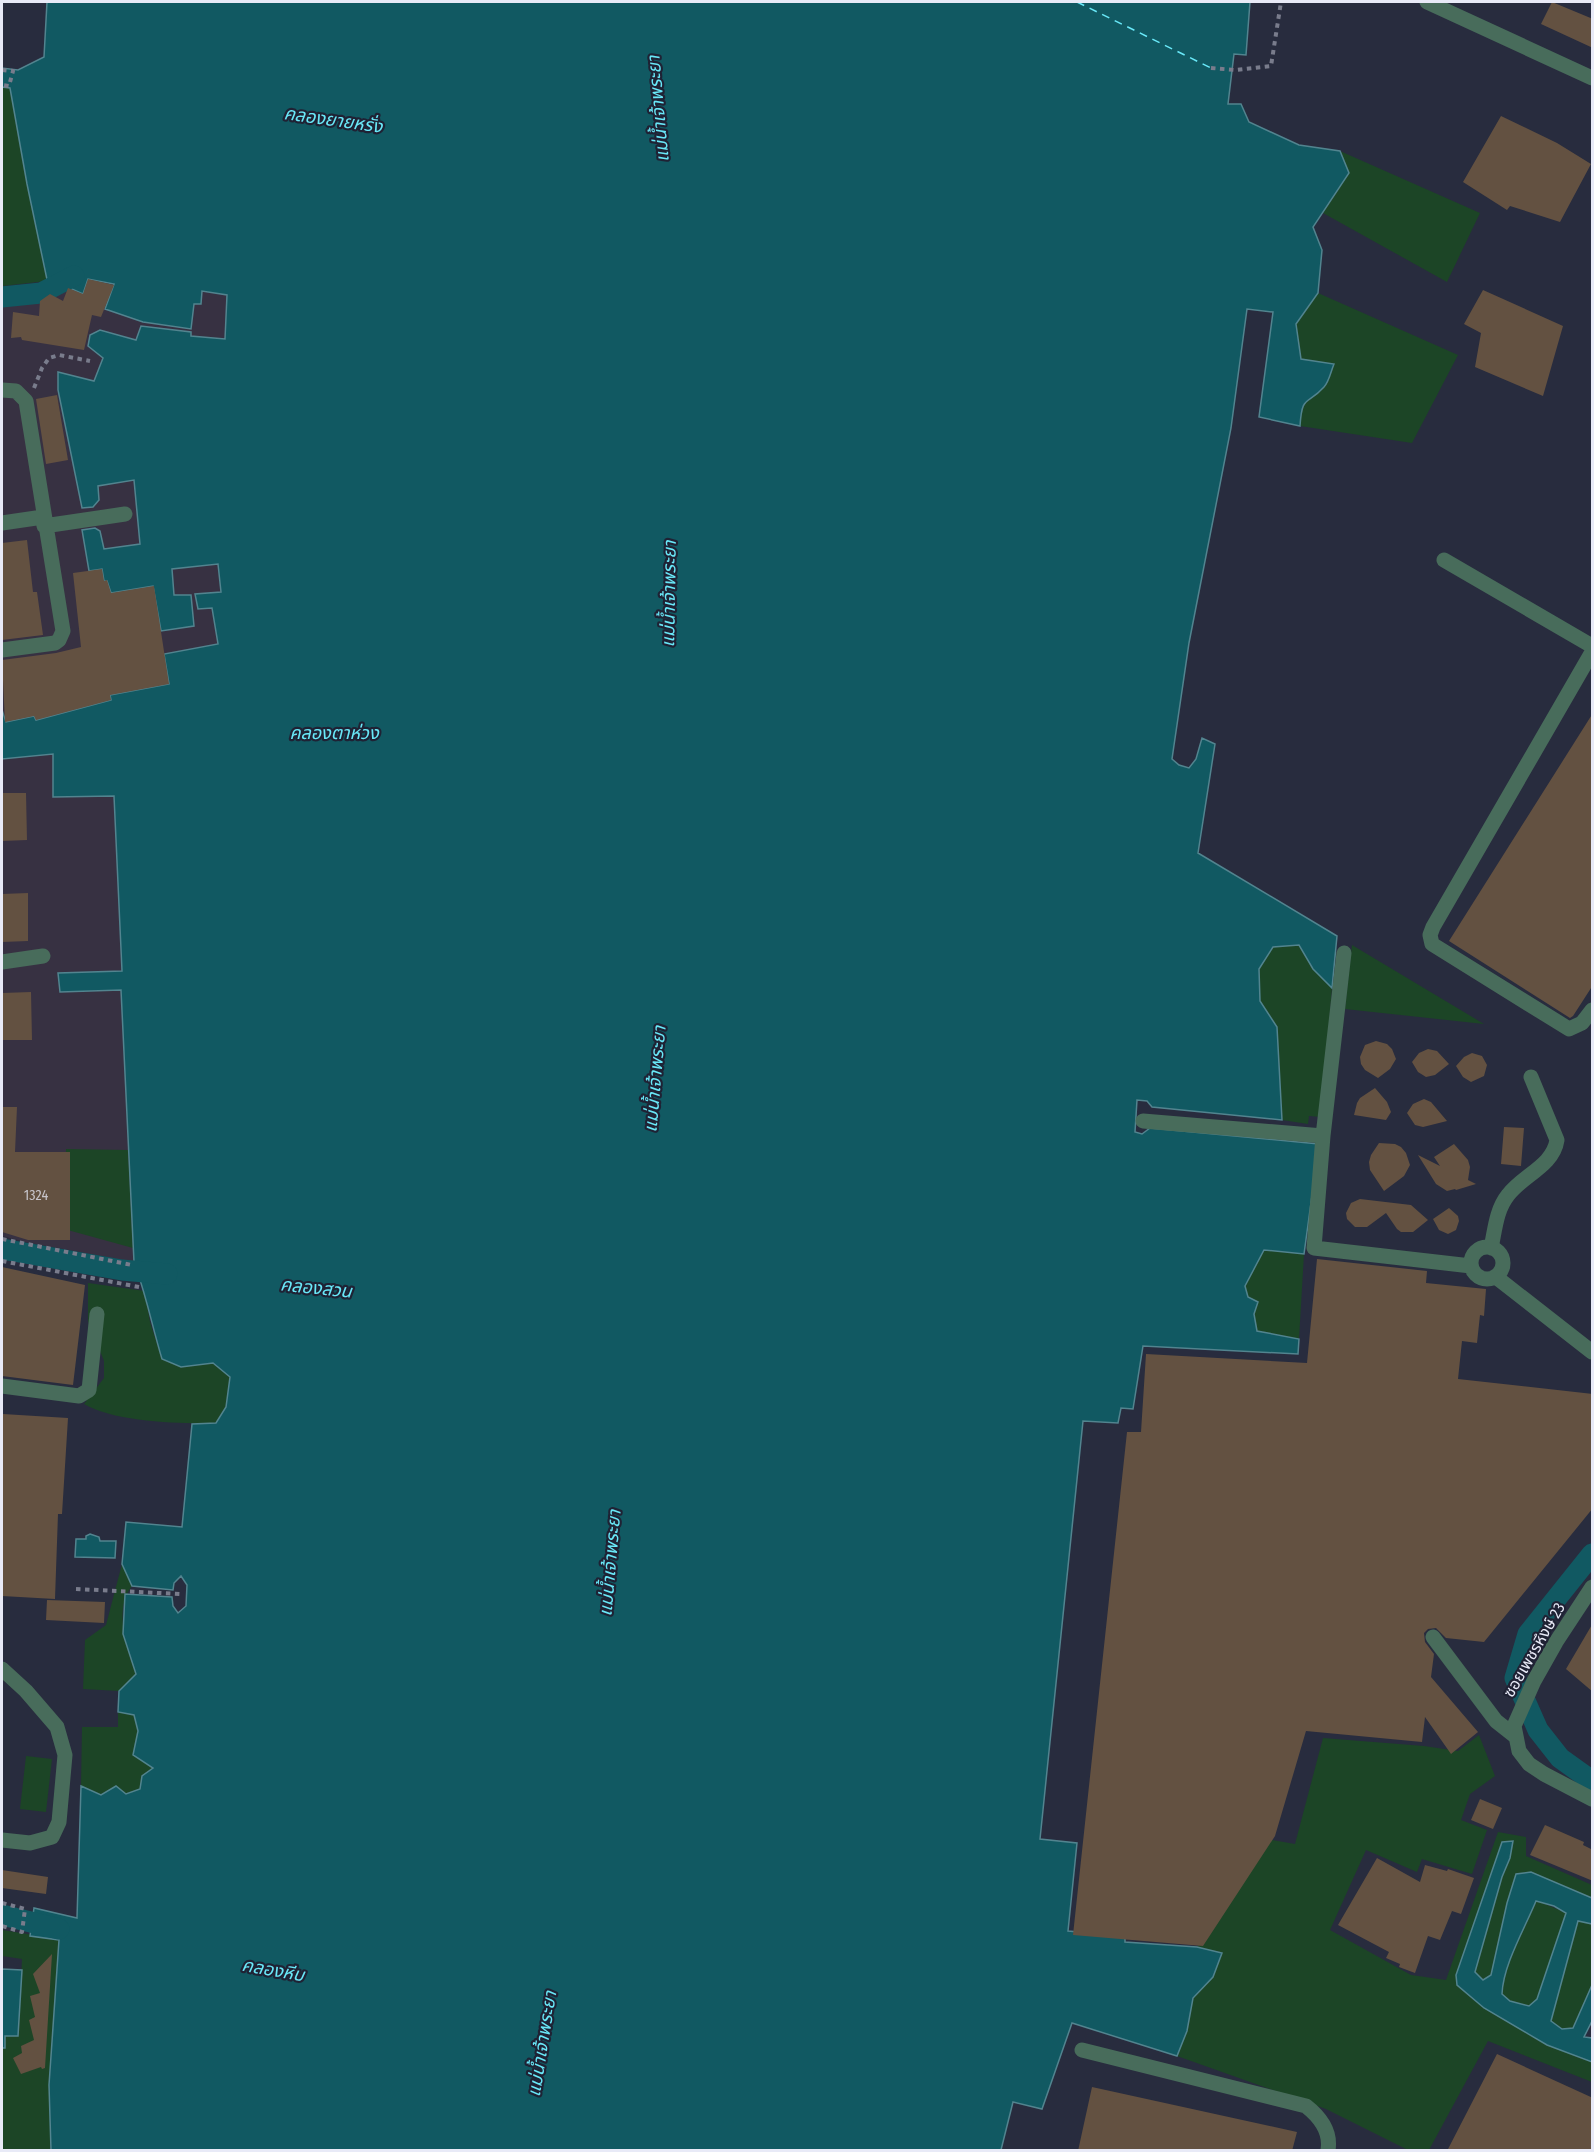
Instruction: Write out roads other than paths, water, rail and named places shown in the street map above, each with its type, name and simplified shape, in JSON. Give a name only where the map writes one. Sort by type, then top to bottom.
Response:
[{"type":"street","points":[[1429,2],[1593,78]]},
{"type":"street","points":[[2,390],[16,391],[26,401],[63,631],[55,643],[2,650]]},
{"type":"street","points":[[2,523],[44,522],[125,514]]},
{"type":"street","points":[[1444,560],[1593,646]]},
{"type":"street","points":[[1593,652],[1430,935],[1432,944],[1569,1029],[1582,1023],[1593,1010]]},
{"type":"street","points":[[1344,953],[1323,1136],[1314,1248],[1471,1266]]},
{"type":"street","points":[[2,962],[43,956]]},
{"type":"street","points":[[1491,1248],[1497,1214],[1508,1194],[1544,1164],[1556,1149],[1557,1140],[1531,1077]]},
{"type":"street","points":[[1143,1120],[1323,1136]]},
{"type":"street","points":[[1481,1249],[1496,1250],[1503,1258],[1503,1269],[1491,1279],[1476,1275],[1471,1266],[1473,1256],[1481,1249]]},
{"type":"street","points":[[1496,1277],[1593,1352]]},
{"type":"street","points":[[2,1386],[79,1396],[89,1390],[97,1314]]},
{"type":"street","name":"ซอยเพชรหึงษ์ 23","points":[[1515,1736],[1514,1726],[1534,1681],[1556,1642],[1593,1587]]},
{"type":"street","points":[[1433,1637],[1496,1721],[1515,1736],[1519,1751],[1529,1764],[1593,1799]]},
{"type":"street","points":[[2,1669],[26,1691],[57,1727],[65,1755],[59,1822],[52,1837],[30,1843],[2,1840]]},
{"type":"street","points":[[1082,2050],[1306,2106],[1324,2125],[1329,2145],[1328,2151]]},
{"type":"water","points":[[47,2],[1250,2],[1246,55],[1234,54],[1228,104],[1241,104],[1249,122],[1299,145],[1340,151],[1349,173],[1313,227],[1322,250],[1318,293],[1296,324],[1301,359],[1334,364],[1326,385],[1304,405],[1300,426],[1259,417],[1273,312],[1247,309],[1231,428],[1189,643],[1172,759],[1179,765],[1189,768],[1196,759],[1202,738],[1215,744],[1198,853],[1337,936],[1332,988],[1313,969],[1299,945],[1273,947],[1259,969],[1260,1001],[1277,1027],[1282,1120],[1152,1107],[1147,1101],[1137,1100],[1135,1132],[1142,1134],[1150,1128],[1319,1144],[1304,1254],[1264,1250],[1245,1286],[1248,1297],[1258,1302],[1254,1314],[1257,1331],[1299,1339],[1298,1354],[1143,1346],[1133,1409],[1121,1408],[1118,1423],[1083,1421],[1040,1839],[1077,1843],[1068,1931],[1125,1936],[1125,1942],[1197,1947],[1222,1953],[1213,1977],[1193,1998],[1187,2031],[1177,2056],[1072,2023],[1042,2109],[1013,2102],[1001,2150],[51,2150],[49,2085],[59,1940],[30,1936],[34,1908],[77,1918],[81,1786],[101,1795],[116,1786],[126,1794],[140,1789],[142,1776],[153,1768],[133,1755],[138,1731],[134,1715],[118,1712],[119,1691],[136,1674],[123,1634],[125,1594],[172,1597],[173,1606],[178,1613],[186,1606],[187,1585],[181,1576],[174,1583],[173,1590],[132,1586],[122,1564],[126,1522],[182,1527],[192,1424],[216,1423],[226,1407],[230,1377],[213,1363],[181,1367],[162,1359],[134,1262],[121,990],[60,992],[58,973],[122,971],[114,796],[53,797],[53,754],[2,759],[2,710],[6,722],[34,716],[36,720],[111,700],[110,695],[169,684],[164,654],[218,644],[212,608],[198,609],[195,594],[221,592],[218,564],[172,569],[174,595],[191,595],[194,626],[161,631],[153,586],[111,593],[107,581],[104,581],[102,569],[89,571],[82,530],[95,528],[100,531],[104,549],[140,544],[134,480],[98,486],[99,500],[93,507],[82,508],[58,390],[58,372],[94,381],[103,358],[88,346],[90,335],[100,330],[136,340],[141,326],[191,332],[191,336],[225,339],[227,295],[202,291],[201,304],[194,304],[191,329],[143,322],[105,309],[114,284],[88,279],[83,294],[63,285],[50,294],[10,88],[2,87],[2,68],[18,70],[44,57]]},
{"type":"water","points":[[90,1534],[99,1537],[100,1541],[116,1541],[115,1558],[75,1557],[76,1539],[86,1539],[86,1536]]},
{"type":"water","points":[[1513,1841],[1510,1858],[1502,1877],[1475,1972],[1483,1980],[1491,1975],[1516,1874],[1531,1872],[1592,1898],[1592,1924],[1578,1921],[1551,2021],[1562,2029],[1573,2028],[1592,1985],[1592,2021],[1584,2037],[1592,2038],[1592,2062],[1547,2045],[1484,2008],[1457,1985],[1456,1975],[1502,1842]],"holes":[[[1536,1901],[1554,1906],[1566,1913],[1537,1999],[1529,2006],[1510,2001],[1502,1994],[1506,1971]]]},
{"type":"water","points":[[2,1969],[22,1970],[18,2036],[5,2036],[5,2048],[2,2048]]},
{"type":"waterway","points":[[2,297],[41,293],[74,276]]},
{"type":"waterway","name":"คลองสวน","points":[[2,1249],[122,1270],[167,1274]]},
{"type":"waterway","points":[[1592,1554],[1528,1634],[1515,1678],[1538,1730],[1560,1758],[1592,1781]]},
{"type":"waterway","name":"คลองหีบ","points":[[2,1915],[59,1929]]},
{"type":"water label","name":"แม่น้ำเจ้าพระยา","points":[[658,109]]},
{"type":"water label","name":"คลองยายหรั่ง","points":[[333,120]]},
{"type":"water label","name":"แม่น้ำเจ้าพระยา","points":[[669,594]]},
{"type":"water label","name":"คลองตาห่วง","points":[[334,733]]},
{"type":"water label","name":"แม่น้ำเจ้าพระยา","points":[[655,1079]]},
{"type":"water label","name":"แม่น้ำเจ้าพระยา","points":[[610,1563]]},
{"type":"water label","name":"แม่น้ำเจ้าพระยา","points":[[542,2044]]}]
